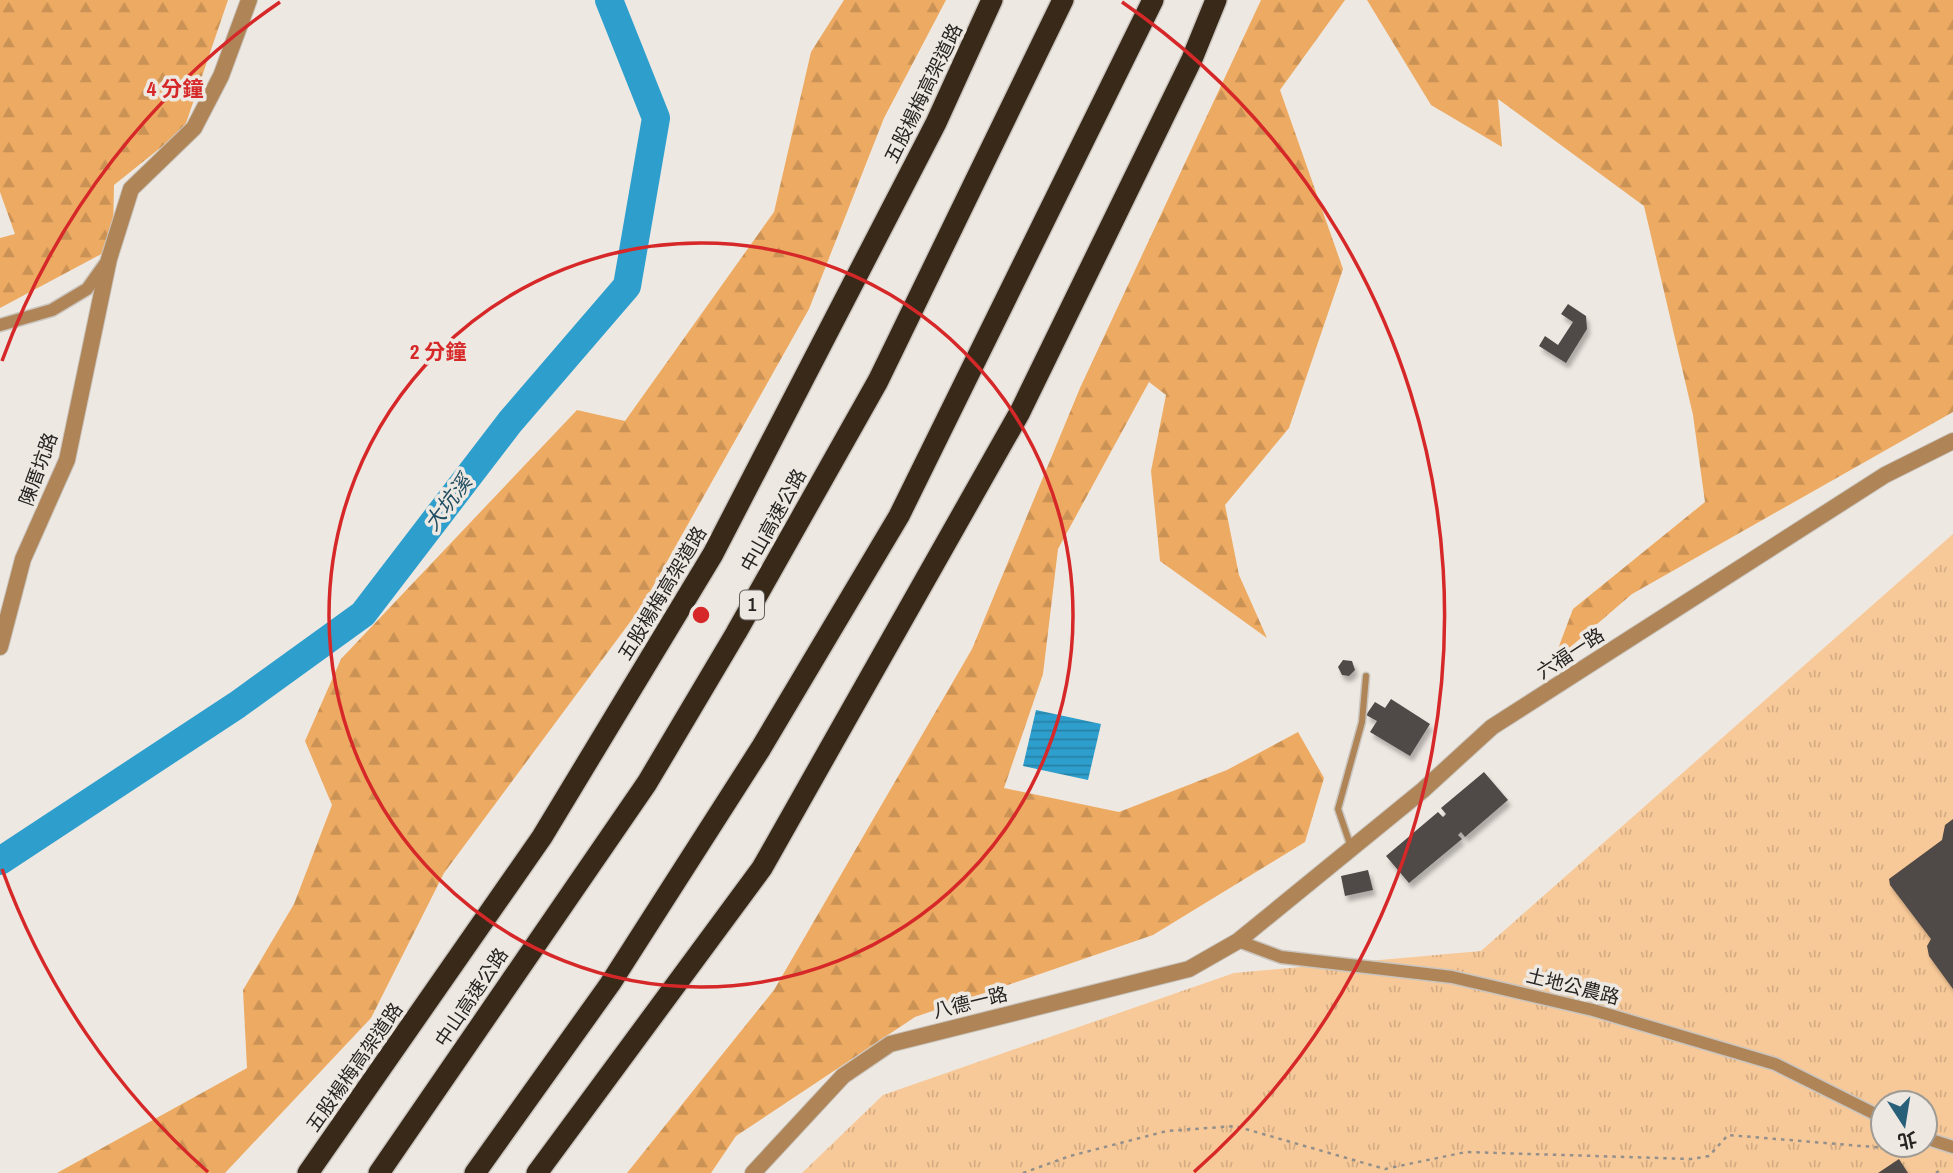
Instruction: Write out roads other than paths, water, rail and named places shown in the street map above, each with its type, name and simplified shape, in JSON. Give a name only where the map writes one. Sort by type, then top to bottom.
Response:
[{"type":"highway","name":"五股楊梅高架道路","points":[[308,1173],[542,837],[713,554],[936,123],[992,0]]},
{"type":"highway","name":"中山高速公路","points":[[379,1173],[647,783],[736,633],[878,380],[1063,0]]},
{"type":"highway","points":[[475,1173],[610,984],[761,748],[899,516],[1153,0]]},
{"type":"highway","points":[[537,1173],[762,868],[1020,412],[1192,60],[1216,0]]},
{"type":"street","name":"陳厝坑路","points":[[0,647],[23,559],[67,460],[108,259],[131,189],[194,128],[220,76],[249,0]]},
{"type":"street","points":[[0,325],[52,310],[87,289],[108,259]]},
{"type":"street","name":"六福一路","points":[[1238,942],[1492,727],[1885,475],[1953,441]]},
{"type":"street","name":"土地公農路","points":[[1238,942],[1281,957],[1446,976],[1593,1010],[1775,1064],[1869,1111]]},
{"type":"street","name":"八德一路","points":[[753,1173],[843,1076],[890,1044],[1189,969],[1238,942]]},
{"type":"lane","points":[[1351,848],[1338,809],[1362,722],[1366,676]]},
{"type":"water","points":[[1036,710],[1101,724],[1088,780],[1023,766]]},
{"type":"waterway","name":"大坑溪","points":[[0,861],[237,705],[363,614],[510,422],[627,286],[656,118],[609,0]]}]
